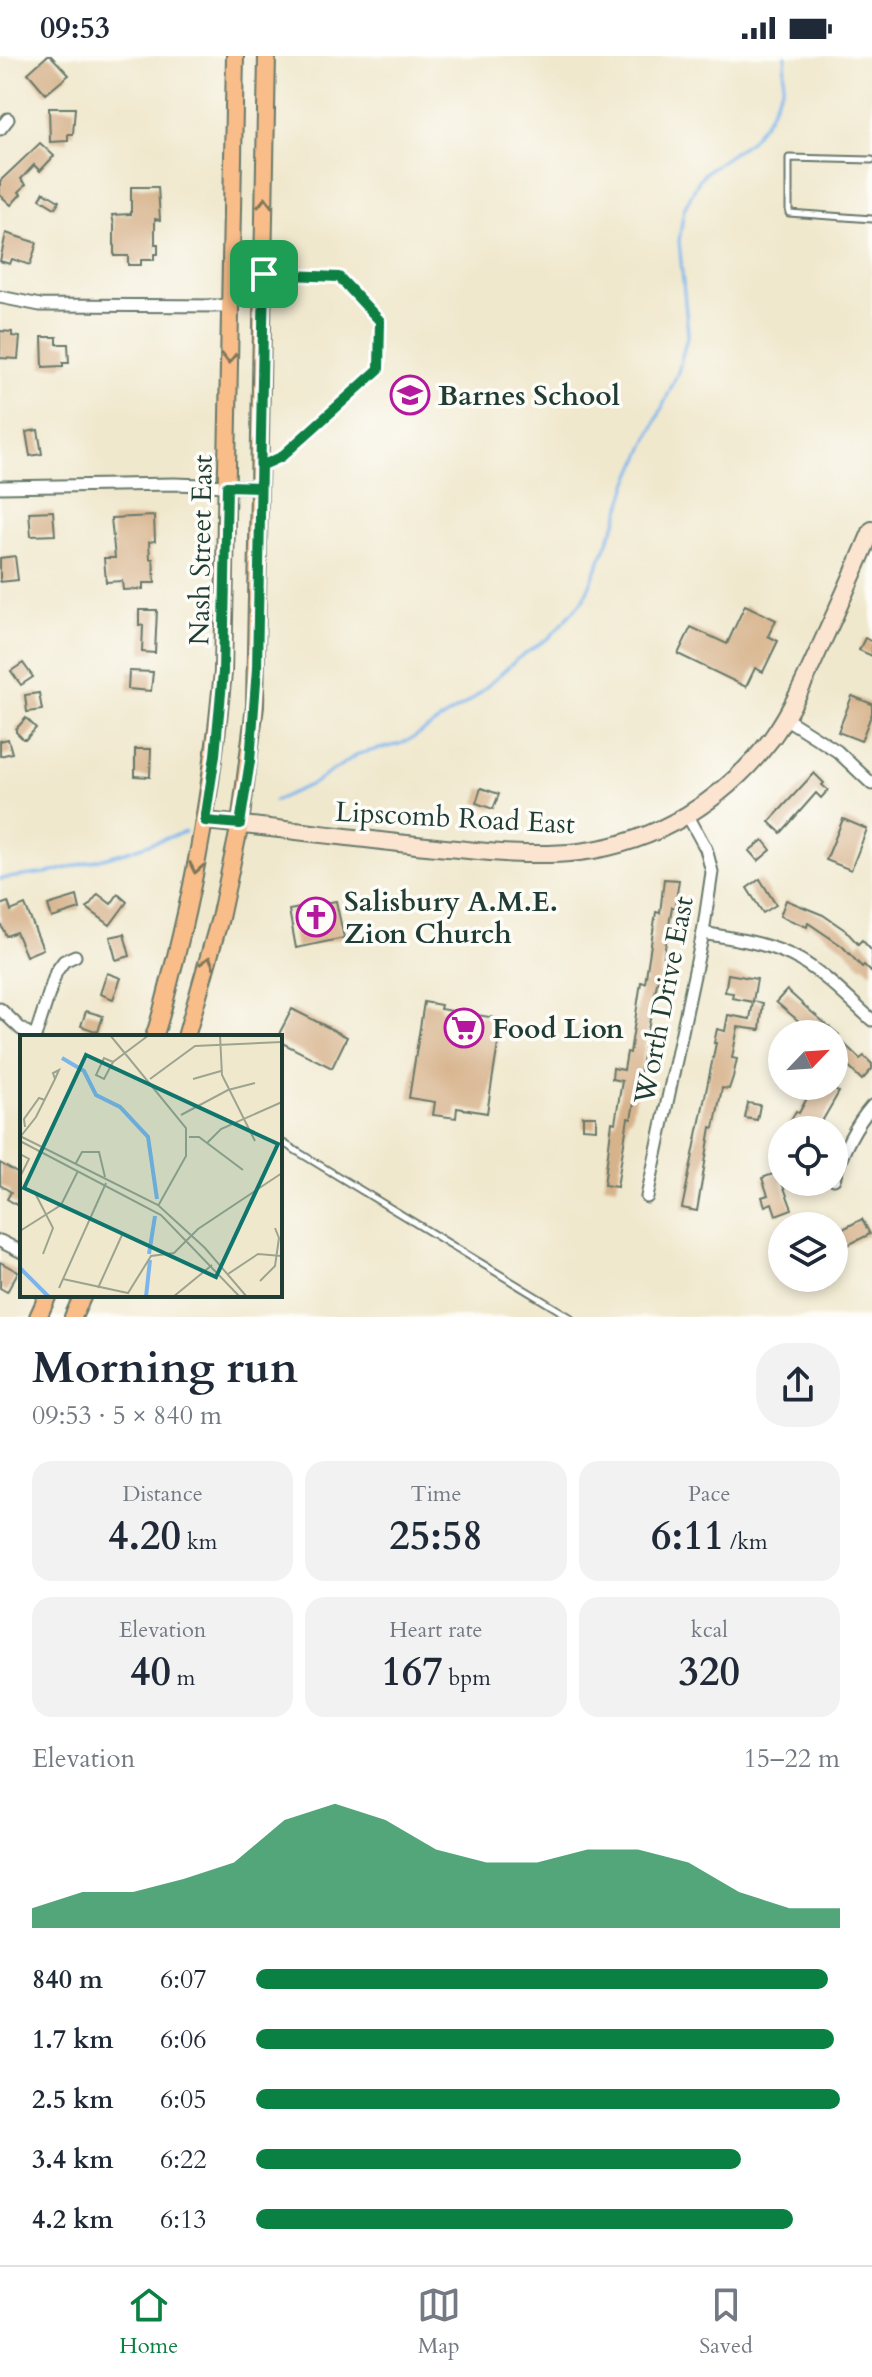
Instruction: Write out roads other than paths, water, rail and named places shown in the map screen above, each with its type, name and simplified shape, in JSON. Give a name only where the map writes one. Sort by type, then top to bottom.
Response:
[{"type":"main road","name":"Nash Street East","points":[[155,1035],[188,910],[205,821],[223,672],[235,56]]},
{"type":"main road","points":[[187,1035],[220,918],[240,824],[256,693],[267,56]]},
{"type":"main road","points":[[38,1317],[47,1297]]},
{"type":"main road","points":[[73,1317],[82,1297]]},
{"type":"street","points":[[0,297],[40,305],[230,306]]},
{"type":"street","points":[[0,487],[174,484],[260,487]]},
{"type":"street","name":"Lipscomb Road East","points":[[205,821],[453,848],[545,854],[581,852],[628,842],[661,829],[688,816],[731,782],[755,758],[785,718],[872,530]]},
{"type":"street","points":[[785,718],[837,751],[872,784]]},
{"type":"street","name":"Worth Drive East","points":[[647,1197],[703,933],[712,872],[706,849],[688,816]]},
{"type":"street","points":[[703,933],[756,943],[799,960],[814,969],[872,1020]]},
{"type":"street","points":[[36,1035],[56,972],[64,961],[75,956]]},
{"type":"street","points":[[0,1009],[32,1035]]},
{"type":"street","points":[[848,1141],[872,1106]]},
{"type":"street","points":[[0,1241],[20,1251]]},
{"type":"lane","points":[[872,160],[789,158],[789,213],[872,219]]},
{"type":"lane","points":[[261,466],[281,457],[379,369],[380,321],[339,277],[264,274]]},
{"type":"lane","points":[[282,1142],[570,1317]]},
{"type":"waterway","points":[[274,801],[314,783],[358,754],[413,738],[473,699],[517,659],[550,637],[584,599],[617,520],[628,484],[678,372],[688,333],[679,241],[684,209],[707,171],[750,141],[767,119],[783,87],[786,56]]},
{"type":"waterway","points":[[0,879],[53,872],[185,832]]},
{"type":"place","name":"Barnes School","points":[[410,395]]},
{"type":"place","name":"Salisbury A.M.E. Zion Church","points":[[316,917]]},
{"type":"place","name":"Food Lion","points":[[464,1028]]}]
